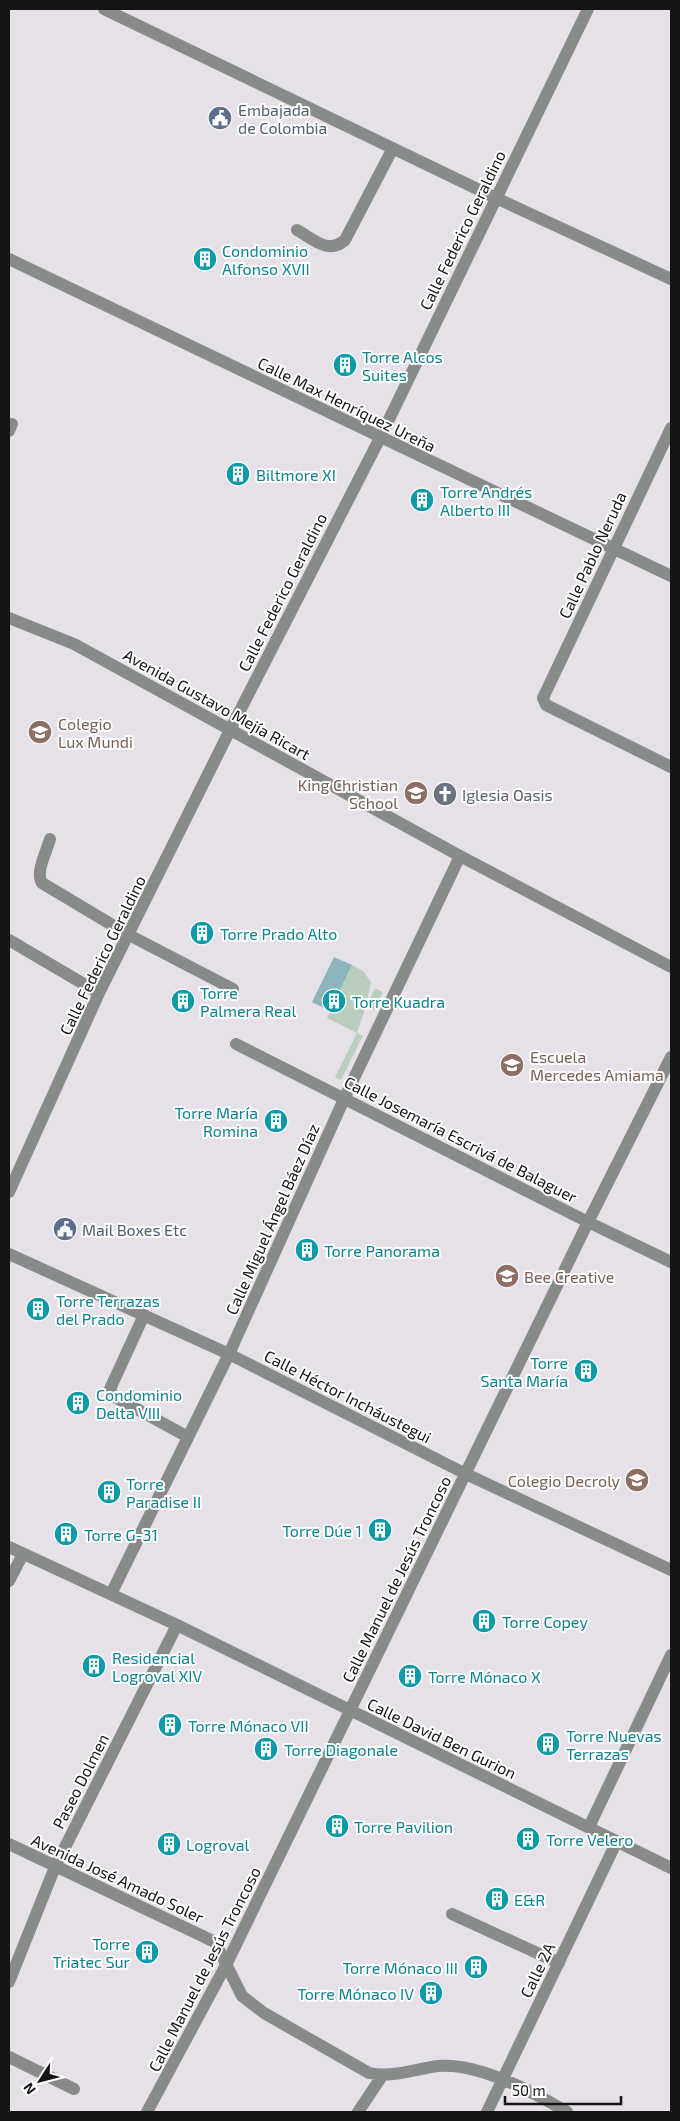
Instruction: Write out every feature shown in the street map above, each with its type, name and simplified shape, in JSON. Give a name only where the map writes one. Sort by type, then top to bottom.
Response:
[{"type":"street","points":[[104,9],[496,198],[671,279]]},
{"type":"street","name":"Calle Federico Geraldino","points":[[9,1192],[100,993],[230,730],[380,438],[588,9]]},
{"type":"street","points":[[297,230],[327,246],[335,248],[340,245],[345,240],[393,148]]},
{"type":"street","name":"Calle Max Henríquez Ureña","points":[[9,259],[380,438],[614,547],[671,576]]},
{"type":"street","name":"Calle Pablo Neruda","points":[[671,428],[544,696],[546,705],[671,767]]},
{"type":"street","name":"Avenida Gustavo Mejía Ricart","points":[[9,618],[74,644],[460,856],[671,967]]},
{"type":"street","points":[[50,839],[40,872],[39,878],[42,883],[129,936],[233,989]]},
{"type":"street","name":"Calle Miguel Ángel Báez Díaz","points":[[111,1594],[229,1354],[344,1098],[460,856]]},
{"type":"street","points":[[9,940],[100,993]]},
{"type":"street","name":"Calle Josemaría Escrivá de Balaguer","points":[[236,1044],[671,1262]]},
{"type":"street","name":"Calle Manuel de Jesús Troncoso","points":[[147,2112],[227,1963],[588,1222],[671,1057]]},
{"type":"street","name":"Calle Héctor Incháustegui","points":[[9,1254],[229,1354],[466,1474],[671,1570]]},
{"type":"street","points":[[144,1315],[110,1389],[113,1396],[188,1437]]},
{"type":"street","name":"Calle David Ben Gurion","points":[[9,1547],[177,1625],[350,1712],[671,1868]]},
{"type":"street","points":[[9,1581],[23,1554]]},
{"type":"street","name":"Paseo Dolmen","points":[[9,1982],[55,1867],[177,1625]]},
{"type":"street","points":[[589,1827],[671,1656]]},
{"type":"street","name":"Calle 2A","points":[[487,2112],[617,1841]]},
{"type":"street","name":"Avenida José Amado Soler","points":[[9,1844],[215,1942],[227,1963],[238,1992],[264,2013],[333,2054],[369,2073],[382,2076]]},
{"type":"street","points":[[452,1914],[558,1963]]},
{"type":"street","points":[[9,2057],[74,2089]]},
{"type":"street","points":[[358,2112],[382,2076],[438,2066],[453,2066],[503,2079],[536,2094],[567,2112]]},
{"type":"green space","points":[[352,965],[363,971],[371,982],[366,1006],[357,1033],[327,1018]]},
{"type":"green space","points":[[375,988],[383,992],[374,1010],[366,1006]]},
{"type":"green space","points":[[357,1033],[363,1036],[341,1080],[335,1077]]},
{"type":"water","points":[[334,957],[352,965],[330,1011],[312,1002]]},
{"type":"place","name":"Embajada de Colombia","points":[[220,118]]},
{"type":"place","name":"Condominio Alfonso XVII","points":[[205,259]]},
{"type":"place","name":"Torre Alcos Suites","points":[[345,365]]},
{"type":"place","name":"Biltmore XI","points":[[238,474]]},
{"type":"place","name":"Torre Andrés Alberto III","points":[[422,500]]},
{"type":"place","name":"Colegio Lux Mundi","points":[[40,732]]},
{"type":"place","name":"King Christian School","points":[[416,793]]},
{"type":"place","name":"Iglesia Oasis","points":[[445,794]]},
{"type":"place","name":"Torre Prado Alto","points":[[202,933]]},
{"type":"place","name":"Torre Palmera Real","points":[[183,1001]]},
{"type":"place","name":"Torre Kuadra","points":[[334,1001]]},
{"type":"place","name":"Escuela Mercedes Amiama","points":[[512,1065]]},
{"type":"place","name":"Torre María Romina","points":[[276,1121]]},
{"type":"place","name":"Mail Boxes Etc","points":[[65,1229]]},
{"type":"place","name":"Torre Panorama","points":[[307,1250]]},
{"type":"place","name":"Bee Creative","points":[[507,1276]]},
{"type":"place","name":"Torre Terrazas del Prado","points":[[38,1309]]},
{"type":"place","name":"Torre Santa María","points":[[586,1371]]},
{"type":"place","name":"Condominio Delta VIII","points":[[78,1403]]},
{"type":"place","name":"Colegio Decroly","points":[[637,1480]]},
{"type":"place","name":"Torre Paradise II","points":[[109,1492]]},
{"type":"place","name":"Torre Dúe 1","points":[[380,1530]]},
{"type":"place","name":"Torre G-31","points":[[66,1534]]},
{"type":"place","name":"Torre Copey","points":[[484,1621]]},
{"type":"place","name":"Residencial Logroval XIV","points":[[94,1666]]},
{"type":"place","name":"Torre Mónaco X","points":[[410,1676]]},
{"type":"place","name":"Torre Mónaco VII","points":[[170,1725]]},
{"type":"place","name":"Torre Nuevas Terrazas","points":[[548,1744]]},
{"type":"place","name":"Torre Diagonale","points":[[266,1749]]},
{"type":"place","name":"Torre Pavilion","points":[[337,1826]]},
{"type":"place","name":"Torre Velero","points":[[528,1839]]},
{"type":"place","name":"Logroval","points":[[169,1844]]},
{"type":"place","name":"E&R","points":[[497,1899]]},
{"type":"place","name":"Torre Triatec Sur","points":[[147,1952]]},
{"type":"place","name":"Torre Mónaco III","points":[[476,1967]]},
{"type":"place","name":"Torre Mónaco IV","points":[[431,1993]]}]
